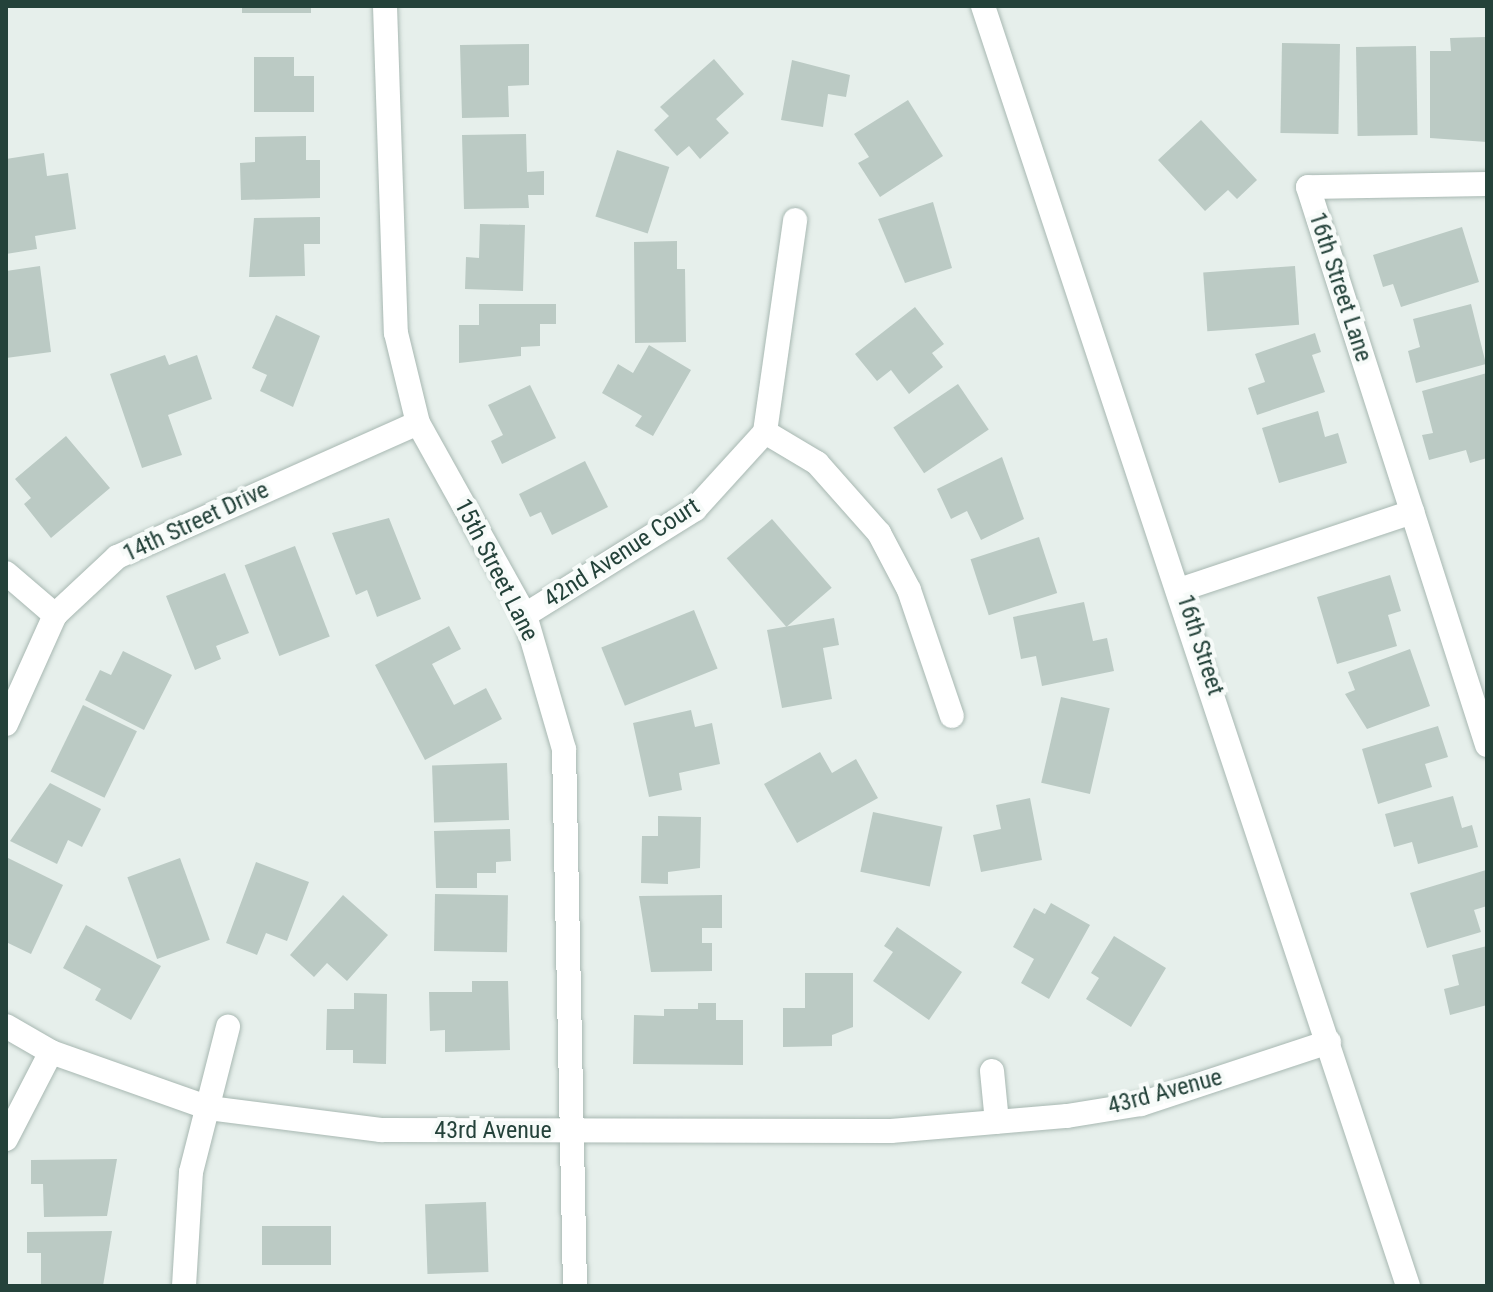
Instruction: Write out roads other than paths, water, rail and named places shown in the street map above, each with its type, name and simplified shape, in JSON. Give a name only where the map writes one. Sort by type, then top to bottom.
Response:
[{"type":"street","name":"15th Street Lane","points":[[385,6],[396,333],[418,423],[525,615],[564,749],[575,1286]]},
{"type":"street","name":"16th Street","points":[[983,6],[1182,589],[1408,1286]]},
{"type":"street","name":"16th Street Lane","points":[[1487,184],[1308,187],[1487,745]]},
{"type":"street","points":[[795,220],[765,432],[817,463],[879,533],[909,590],[952,716]]},
{"type":"street","name":"14th Street Drive","points":[[6,724],[55,615],[117,557],[418,423]]},
{"type":"street","name":"42nd Avenue Court","points":[[525,615],[695,509],[765,432]]},
{"type":"street","points":[[1182,589],[1412,512]]},
{"type":"street","points":[[6,573],[55,615]]},
{"type":"street","name":"43rd Avenue","points":[[6,1026],[51,1052],[209,1108],[381,1130],[891,1131],[997,1122],[1141,1104],[1329,1042]]},
{"type":"street","points":[[184,1286],[191,1172],[228,1027]]},
{"type":"street","points":[[6,1139],[51,1052]]},
{"type":"street","points":[[992,1071],[997,1122]]}]
